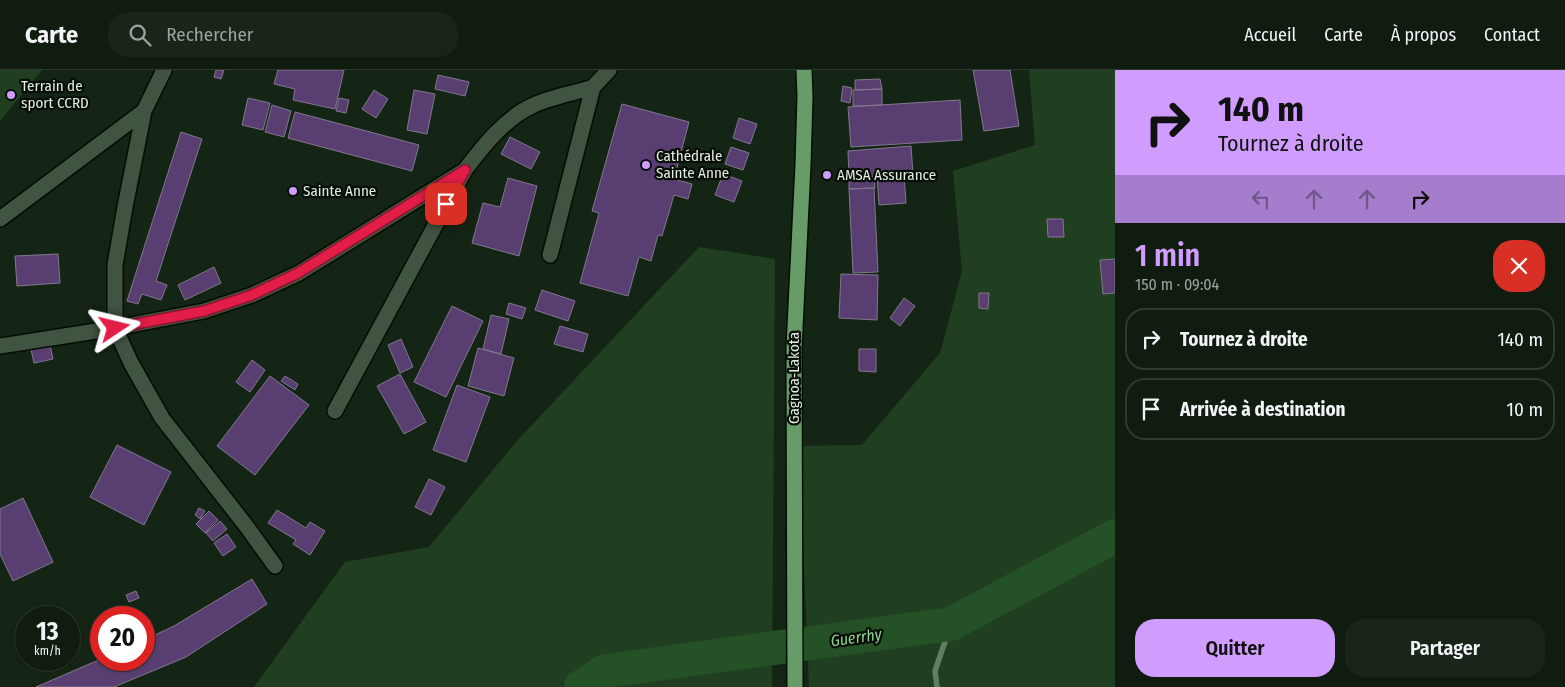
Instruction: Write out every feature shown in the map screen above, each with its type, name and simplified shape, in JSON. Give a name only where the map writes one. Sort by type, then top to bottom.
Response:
[{"type":"main road","name":"Gagnoa-Lakota","points":[[795,684],[794,348],[803,165],[804,70]]},
{"type":"lane","points":[[164,70],[144,111],[115,265],[115,328],[130,363],[162,418],[275,566]]},
{"type":"lane","points":[[550,255],[593,87],[609,70]]},
{"type":"lane","points":[[335,411],[465,170],[481,149],[504,125],[534,105],[593,87]]},
{"type":"lane","points":[[0,219],[144,111]]},
{"type":"lane","points":[[0,346],[115,328],[204,311],[252,295],[298,273],[465,170]]},
{"type":"green space","name":"Terrain de sport CCRD","points":[[0,70],[42,70],[0,121]]},
{"type":"green space","points":[[1029,70],[1115,70],[1115,687],[809,687],[799,446],[862,445],[940,353],[962,271],[953,171],[1035,145]]},
{"type":"green space","points":[[699,247],[775,259],[772,687],[254,687],[345,562],[429,547],[516,442]]},
{"type":"building","points":[[216,70],[224,70],[221,79],[214,77]]},
{"type":"building","points":[[278,70],[344,70],[335,109],[293,100],[295,89],[274,84]]},
{"type":"building","points":[[973,70],[1010,70],[1019,126],[984,131]]},
{"type":"building","points":[[438,75],[469,82],[465,96],[435,89]]},
{"type":"building","points":[[880,79],[882,89],[855,90],[855,80]]},
{"type":"building","points":[[843,86],[852,88],[850,103],[841,101]]},
{"type":"building","points":[[882,89],[882,105],[853,106],[853,90]]},
{"type":"building","points":[[374,90],[388,99],[376,118],[362,109]]},
{"type":"building","points":[[414,90],[435,94],[427,134],[407,130]]},
{"type":"building","points":[[248,98],[270,103],[263,130],[242,125]]},
{"type":"building","points":[[339,98],[349,100],[346,113],[336,111]]},
{"type":"building","points":[[960,100],[962,140],[851,147],[848,107]]},
{"type":"building","points":[[622,104],[689,122],[674,179],[692,184],[688,199],[674,195],[662,236],[658,235],[651,261],[639,257],[628,296],[580,283],[599,213],[592,211]]},
{"type":"building","points":[[272,105],[291,111],[284,137],[265,132]]},
{"type":"building","points":[[295,112],[419,145],[412,171],[288,138]]},
{"type":"building","points":[[739,118],[757,124],[750,144],[733,138]]},
{"type":"building","points":[[181,132],[202,139],[156,281],[167,285],[161,300],[142,294],[138,304],[127,301]]},
{"type":"building","points":[[510,137],[540,152],[531,169],[501,154]]},
{"type":"building","points":[[911,146],[913,174],[849,178],[848,151]]},
{"type":"building","points":[[731,147],[749,153],[743,170],[725,164]]},
{"type":"building","points":[[723,174],[742,181],[734,202],[715,195]]},
{"type":"building","points":[[904,175],[906,203],[879,205],[877,176]]},
{"type":"building","points":[[874,176],[875,188],[849,189],[849,178]]},
{"type":"building","points":[[508,178],[537,186],[519,256],[472,243],[483,203],[500,207]]},
{"type":"building","points":[[874,188],[878,272],[853,273],[849,189]]},
{"type":"building","points":[[1047,219],[1063,219],[1064,237],[1048,237]]},
{"type":"building","points":[[58,254],[60,283],[17,286],[15,256]]},
{"type":"building","points":[[1115,259],[1115,293],[1103,294],[1100,260]]},
{"type":"building","points":[[214,267],[221,283],[185,300],[178,285]]},
{"type":"building","points":[[841,274],[878,275],[877,320],[839,318]]},
{"type":"building","points":[[542,290],[575,301],[568,321],[535,310]]},
{"type":"building","points":[[979,293],[989,293],[988,309],[979,308]]},
{"type":"building","points":[[904,298],[915,306],[900,326],[890,318]]},
{"type":"building","points":[[509,303],[526,308],[522,319],[506,314]]},
{"type":"building","points":[[452,306],[483,321],[446,397],[414,382]]},
{"type":"building","points":[[491,315],[509,319],[501,354],[483,349]]},
{"type":"building","points":[[560,326],[588,334],[583,352],[554,344]]},
{"type":"building","points":[[401,339],[413,367],[400,373],[388,345]]},
{"type":"building","points":[[49,340],[53,359],[34,363],[30,345]]},
{"type":"building","points":[[478,348],[514,358],[504,396],[468,386]]},
{"type":"building","points":[[859,349],[876,349],[876,372],[859,371]]},
{"type":"building","points":[[252,360],[265,370],[250,392],[236,382]]},
{"type":"building","points":[[400,374],[426,422],[404,434],[377,386]]},
{"type":"building","points":[[270,376],[309,405],[255,475],[217,446]]},
{"type":"building","points":[[285,376],[298,384],[295,390],[281,381]]},
{"type":"building","points":[[457,385],[490,397],[466,462],[433,450]]},
{"type":"building","points":[[117,445],[171,472],[144,525],[90,497]]},
{"type":"building","points":[[429,479],[445,487],[431,515],[415,507]]},
{"type":"building","points":[[23,498],[53,562],[13,581],[0,554],[0,509]]},
{"type":"building","points":[[199,508],[205,511],[200,519],[195,515]]},
{"type":"building","points":[[277,510],[306,528],[310,522],[325,531],[310,555],[293,544],[296,540],[268,523]]},
{"type":"building","points":[[209,511],[218,520],[205,533],[196,524]]},
{"type":"building","points":[[220,521],[227,529],[213,541],[206,533]]},
{"type":"building","points":[[227,534],[236,547],[223,556],[214,543]]},
{"type":"building","points":[[252,579],[267,604],[186,657],[155,670],[155,635],[174,626]]},
{"type":"building","points":[[136,591],[139,598],[129,602],[126,595]]},
{"type":"building","points":[[90,664],[90,671],[152,671],[114,687],[36,687],[73,671],[80,671],[80,668]]},
{"type":"waterway","name":"Guerrhy","points":[[581,687],[605,671],[951,624],[1115,536]]},
{"type":"waterway","points":[[937,687],[935,671],[951,624]]},
{"type":"place","name":"Terrain de sport CCRD","points":[[11,95]]},
{"type":"place","name":"Cathédrale Sainte Anne","points":[[646,165]]},
{"type":"place","name":"AMSA Assurance","points":[[827,175]]},
{"type":"place","name":"Sainte Anne","points":[[293,191]]},
{"type":"route","points":[[115,328],[204,311],[252,295],[298,273],[465,170],[446,204]]}]
